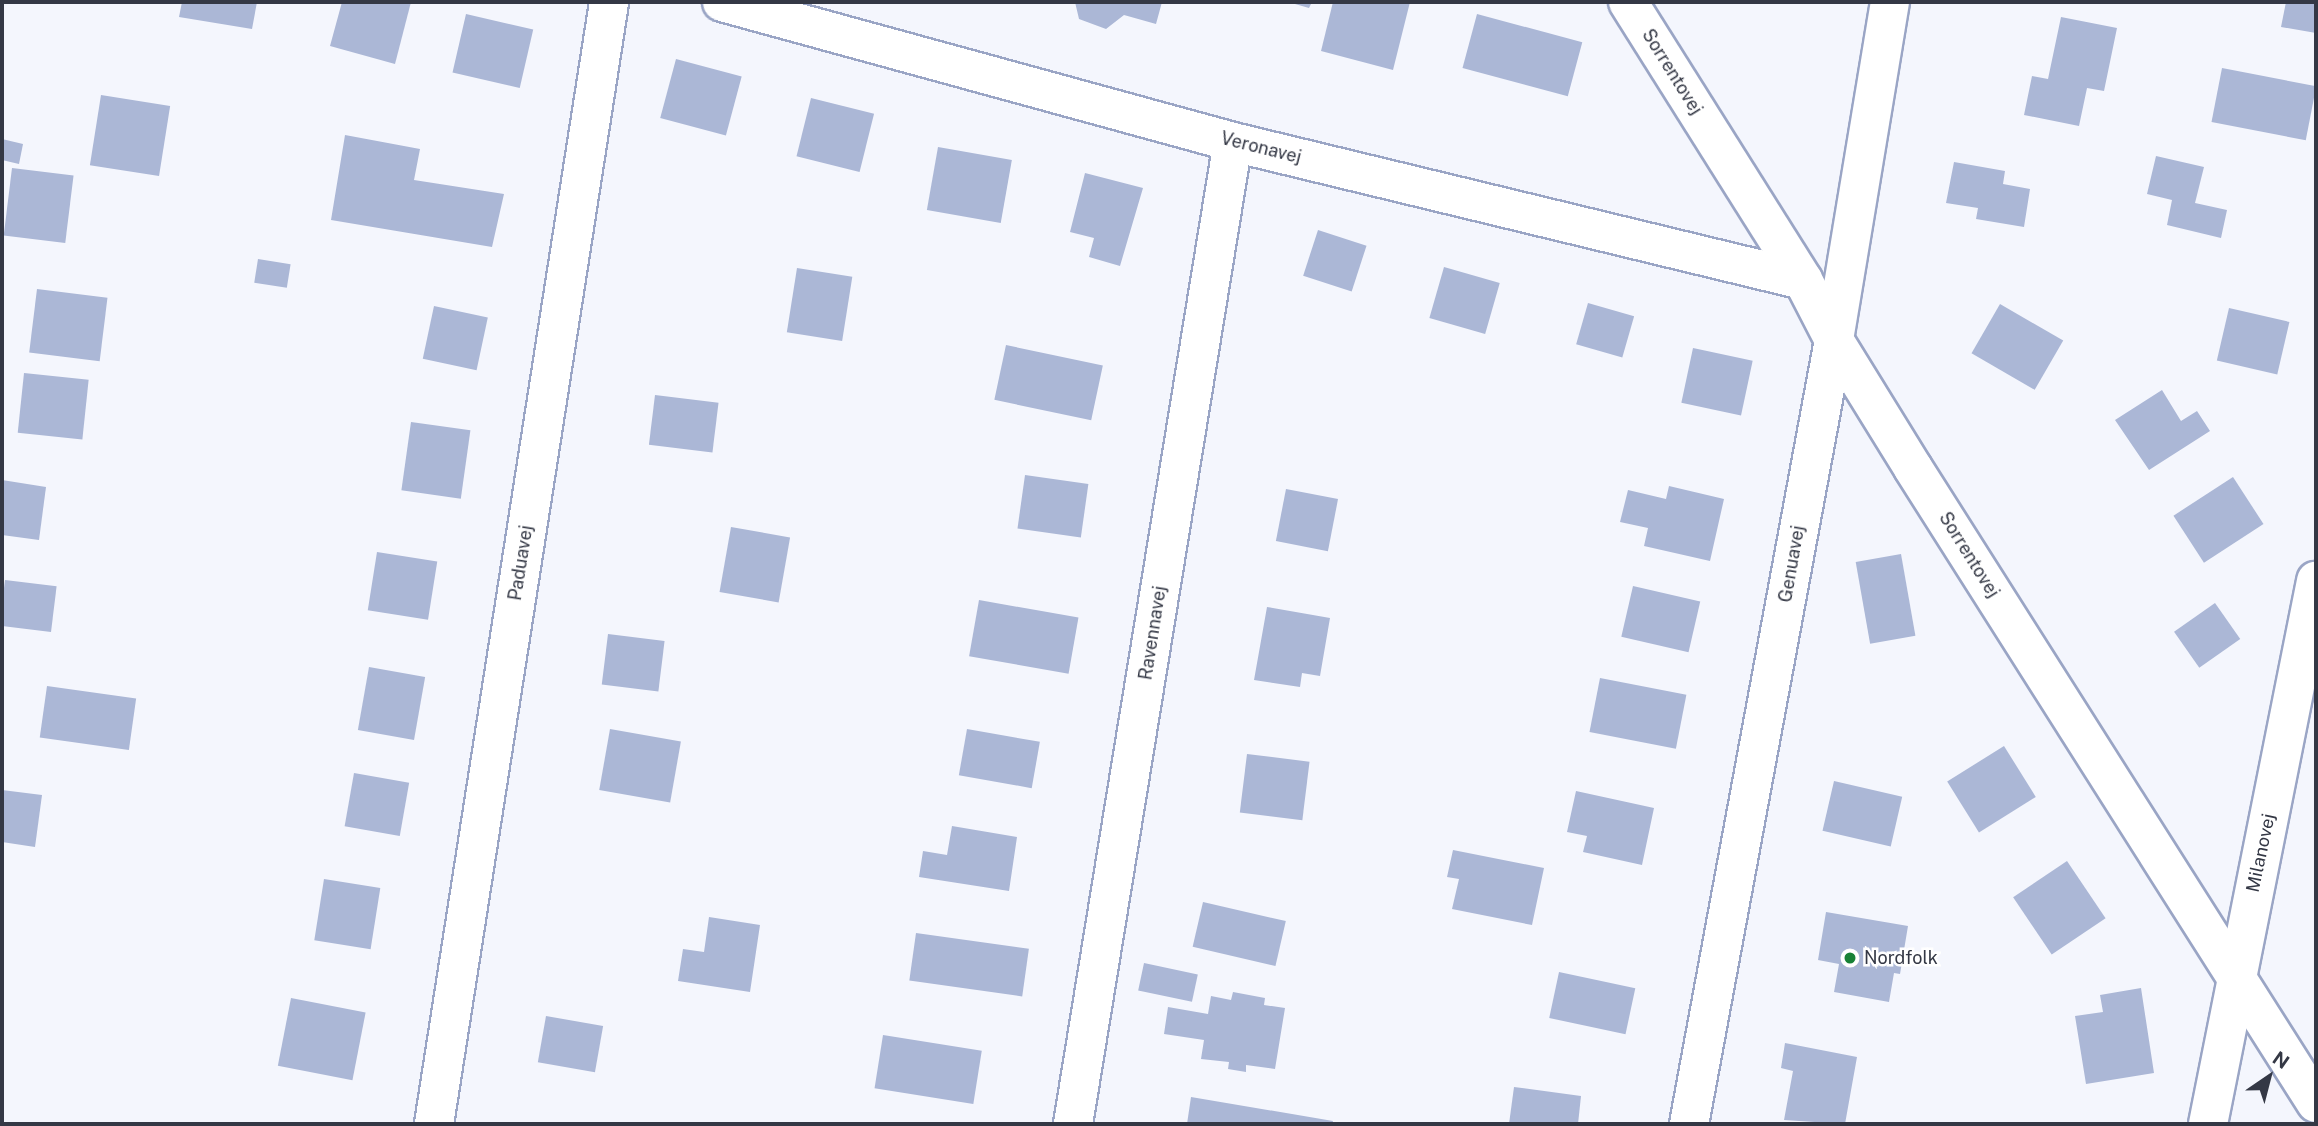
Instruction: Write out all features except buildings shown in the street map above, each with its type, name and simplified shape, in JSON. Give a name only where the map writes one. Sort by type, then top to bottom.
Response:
[{"type":"street","name":"Paduavej","points":[[434,1124],[609,2]]},
{"type":"street","name":"Veronavej","points":[[722,2],[1233,142],[1803,280]]},
{"type":"street","name":"Sorrentovej","points":[[1628,2],[1803,280],[1833,340],[2235,979],[2316,1103]]},
{"type":"street","name":"Genuavej","points":[[1689,1124],[1833,340],[1890,2]]},
{"type":"street","name":"Ravennavej","points":[[1073,1124],[1233,142]]},
{"type":"street","name":"Milanovej","points":[[2208,1124],[2316,581]]},
{"type":"place","name":"Nordfolk","points":[[1850,958]]}]
